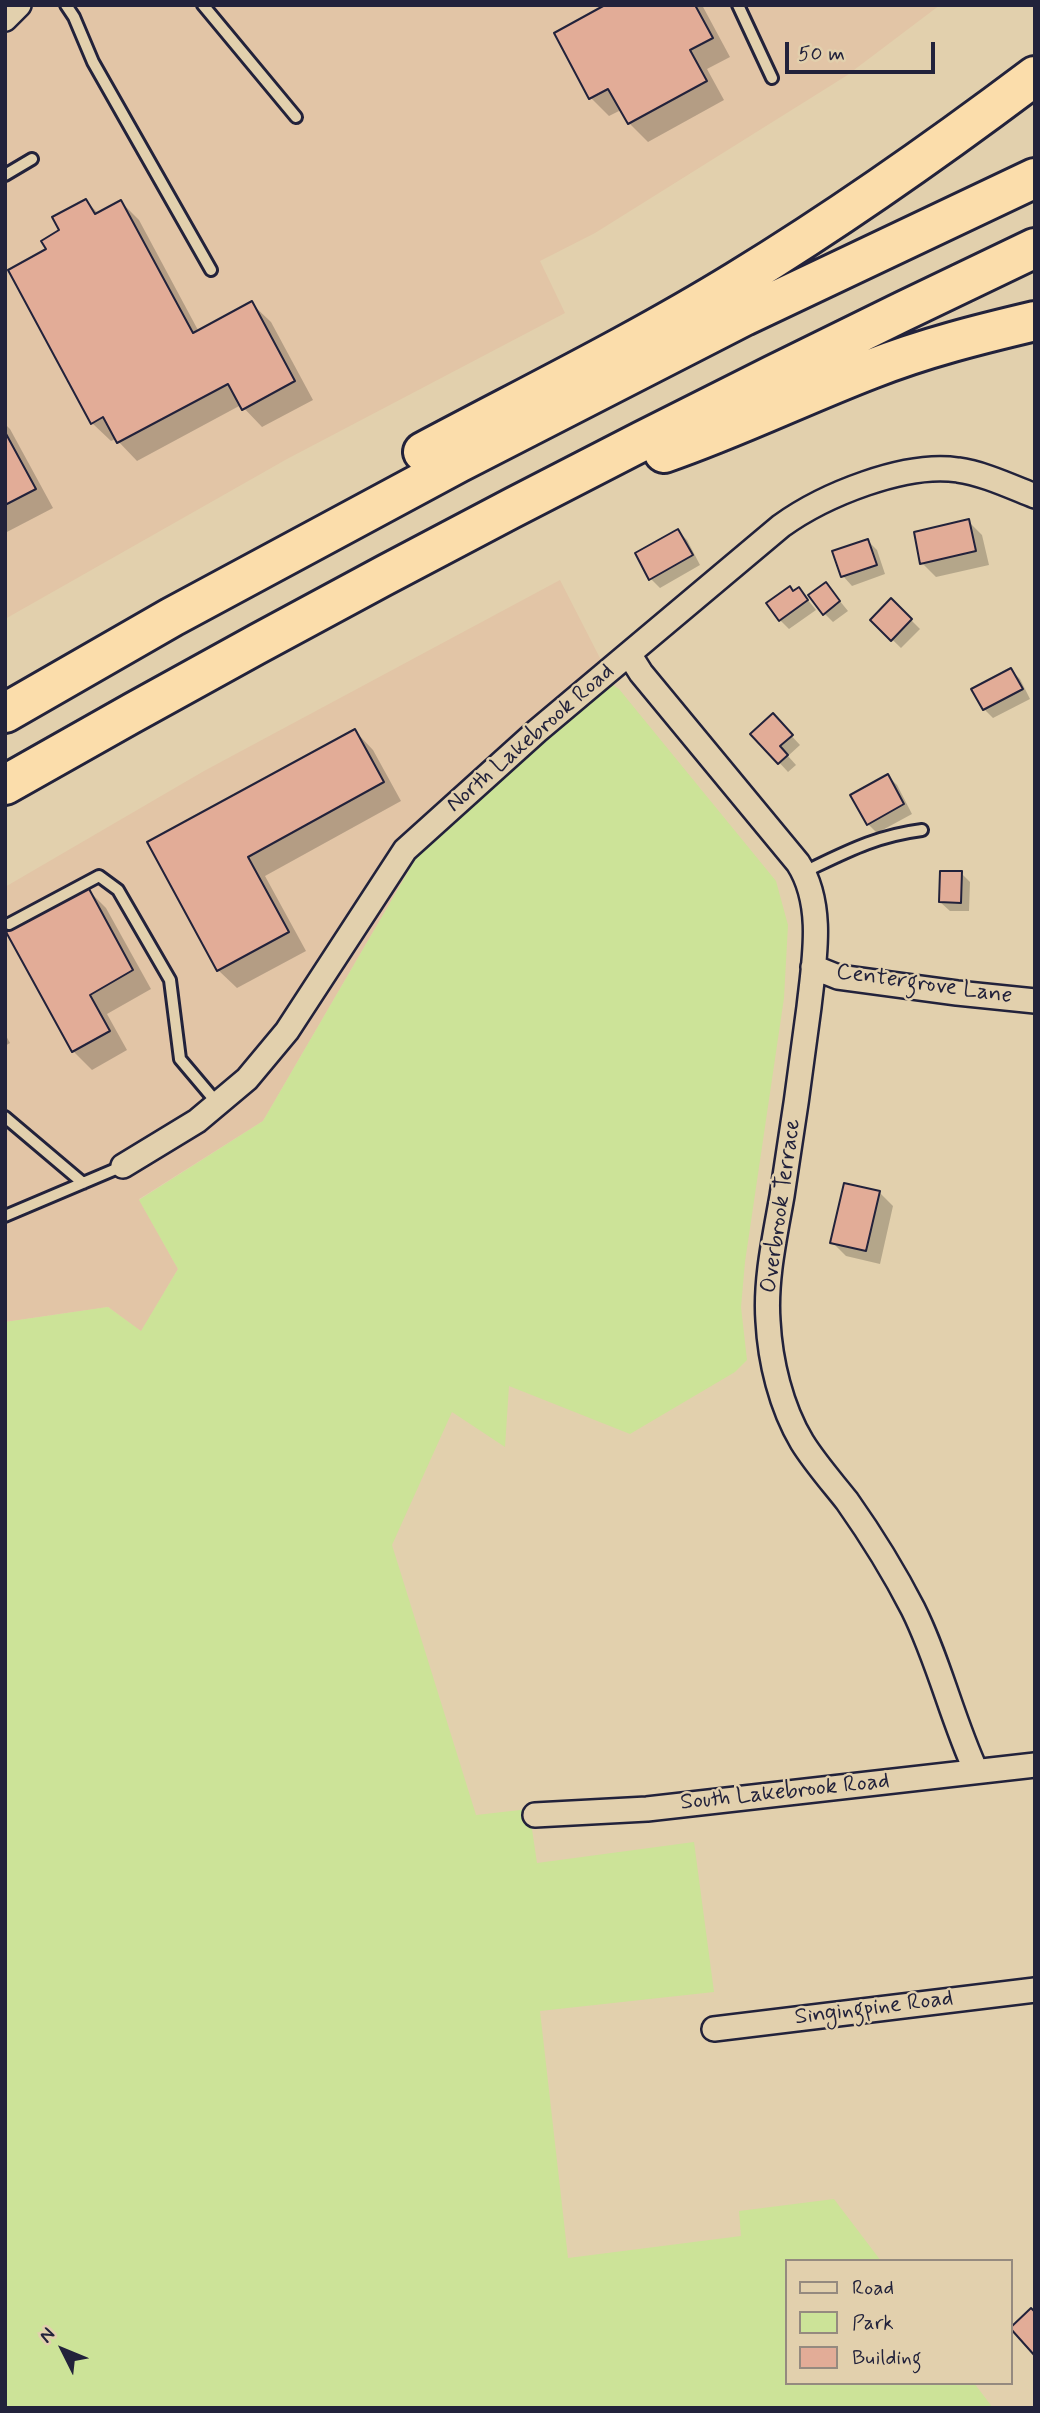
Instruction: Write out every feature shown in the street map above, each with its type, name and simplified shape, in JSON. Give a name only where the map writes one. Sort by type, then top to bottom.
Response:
[{"type":"highway","points":[[172,617],[391,469],[735,282],[863,200],[1035,76]]},
{"type":"highway","points":[[5,713],[172,617],[458,464],[744,316],[1035,178]]},
{"type":"highway","points":[[5,785],[519,503],[1035,248]]},
{"type":"highway","points":[[519,503],[715,436],[873,368],[938,346],[1035,321]]},
{"type":"street","points":[[5,19],[19,5]]},
{"type":"street","name":"North Lakebrook Road","points":[[123,1166],[197,1121],[247,1079],[287,1031],[405,850],[537,731],[781,526],[814,504],[883,479],[925,468],[960,470],[1035,496]]},
{"type":"street","name":"Overbrook Terrace","points":[[629,654],[641,673],[804,872],[812,893],[813,967],[767,1307],[772,1354],[785,1402],[802,1441],[848,1503],[913,1609],[976,1771]]},
{"type":"street","name":"Centergrove Lane","points":[[813,967],[838,977],[1035,1001]]},
{"type":"street","name":"South Lakebrook Road","points":[[535,1815],[647,1809],[1035,1765]]},
{"type":"street","points":[[1034,1990],[1035,1997]]},
{"type":"street","name":"Singingpine Road","points":[[713,2029],[1034,1990]]},
{"type":"lane","points":[[66,5],[93,62],[211,270]]},
{"type":"lane","points":[[203,5],[296,117]]},
{"type":"lane","points":[[737,5],[772,78]]},
{"type":"lane","points":[[5,175],[32,159]]},
{"type":"lane","points":[[804,872],[872,840],[922,830]]},
{"type":"lane","points":[[9,924],[99,876],[117,890],[170,981],[180,1059],[218,1105]]},
{"type":"lane","points":[[5,1117],[83,1183]]},
{"type":"lane","points":[[5,1216],[123,1166]]},
{"type":"shaded area","points":[[5,5],[940,5],[846,76],[595,233],[540,261],[565,313],[287,459],[5,619]]},
{"type":"shaded area","points":[[560,580],[602,662],[430,834],[263,1121],[139,1199],[178,1269],[141,1332],[108,1307],[5,1322],[5,887],[204,771]]},
{"type":"green space","points":[[607,681],[619,689],[776,881],[788,925],[784,998],[745,1262],[741,1307],[747,1360],[735,1372],[630,1434],[509,1386],[505,1447],[452,1412],[392,1545],[476,1815],[529,1809],[537,1863],[694,1842],[714,1992],[540,2011],[568,2258],[741,2236],[739,2211],[834,2199],[879,2259],[785,2259],[785,2385],[976,2385],[993,2408],[5,2408],[5,1322],[108,1307],[141,1331],[178,1269],[139,1200],[263,1121],[430,834]]},
{"type":"building","points":[[605,5],[695,5],[713,38],[690,50],[707,81],[628,124],[608,89],[589,99],[554,33]]},
{"type":"building","points":[[86,199],[95,214],[121,200],[193,333],[252,301],[295,381],[242,410],[228,384],[117,443],[103,417],[91,424],[8,270],[46,249],[41,241],[59,230],[52,217]]},
{"type":"building","points":[[5,432],[36,489],[5,505]]},
{"type":"building","points":[[969,519],[976,551],[920,564],[914,532]]},
{"type":"building","points":[[678,529],[693,555],[649,580],[635,553]]},
{"type":"building","points":[[868,539],[877,565],[841,577],[832,551]]},
{"type":"building","points":[[826,582],[840,601],[823,615],[808,595]]},
{"type":"building","points":[[790,586],[793,591],[799,587],[808,600],[779,621],[766,603]]},
{"type":"building","points":[[891,598],[912,619],[891,641],[870,620]]},
{"type":"building","points":[[1011,668],[1023,689],[983,710],[971,689]]},
{"type":"building","points":[[773,713],[793,735],[780,746],[788,755],[778,764],[750,734]]},
{"type":"building","points":[[355,729],[384,782],[248,857],[289,932],[217,971],[147,842]]},
{"type":"building","points":[[888,774],[904,804],[867,825],[850,795]]},
{"type":"building","points":[[940,871],[962,871],[961,903],[939,902]]},
{"type":"building","points":[[88,887],[133,970],[90,995],[110,1031],[72,1052],[6,932]]},
{"type":"building","points":[[844,1183],[880,1191],[866,1251],[830,1243]]},
{"type":"building","points":[[1031,2308],[1035,2312],[1035,2356],[1012,2330],[1012,2326]]}]
